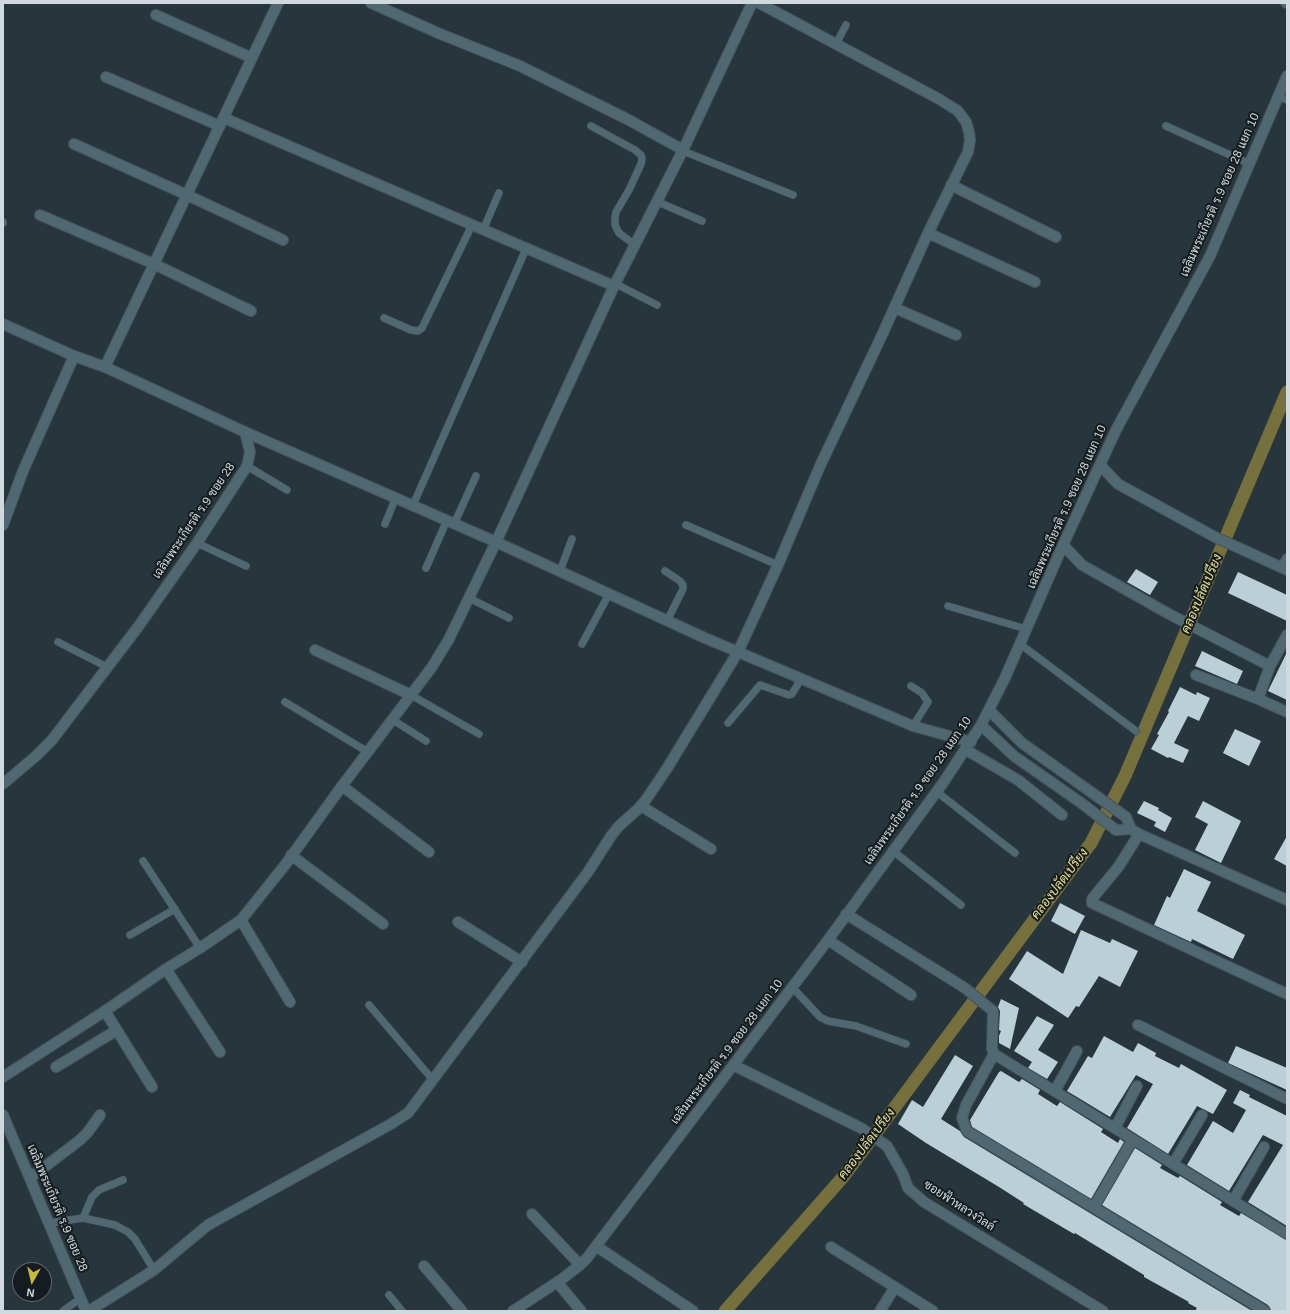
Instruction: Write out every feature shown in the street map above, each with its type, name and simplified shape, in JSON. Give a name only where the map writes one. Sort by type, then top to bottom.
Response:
[{"type":"street","points":[[105,367],[278,3]]},
{"type":"street","points":[[371,3],[438,33],[520,66],[627,119],[683,151]]},
{"type":"street","points":[[3,1077],[241,920],[253,907],[432,667],[449,639],[496,542],[615,285],[683,151],[752,3]]},
{"type":"street","points":[[89,1311],[154,1270],[208,1225],[391,1124],[408,1113],[522,962],[588,872],[615,831],[641,806],[666,770],[738,652],[778,565],[820,466],[895,308],[928,233],[966,156],[970,140],[966,122],[958,111],[939,99],[762,4]]},
{"type":"street","points":[[156,15],[252,58]]},
{"type":"street","name":"เฉลิมพระเกียรติ ร.9 ซอย 28 แยก 10","points":[[513,1311],[580,1265],[596,1246],[828,940],[937,792],[981,726],[1020,644],[1063,545],[1116,430],[1210,256],[1250,164],[1282,99],[1287,76]]},
{"type":"street","points":[[106,77],[222,122],[615,285]]},
{"type":"street","points":[[74,144],[283,240]]},
{"type":"street","points":[[951,185],[1056,237]]},
{"type":"street","points":[[40,215],[154,264],[251,311]]},
{"type":"street","points":[[928,233],[1035,282]]},
{"type":"street","points":[[895,308],[956,335]]},
{"type":"street","points":[[3,324],[74,356],[105,367],[245,432],[496,542],[667,621],[912,726],[968,746],[1018,780],[1062,815]]},
{"type":"street","points":[[3,525],[23,471],[74,356]]},
{"type":"street","name":"เฉลิมพระเกียรติ ร.9 ซอย 28","points":[[3,784],[36,756],[52,740],[138,627],[197,543],[247,466],[250,452],[245,432]]},
{"type":"street","points":[[1100,465],[1118,484],[1215,537],[1285,565]]},
{"type":"street","points":[[1063,545],[1082,565],[1206,634],[1270,666]]},
{"type":"street","points":[[1258,699],[1270,666],[1287,635]]},
{"type":"street","points":[[315,650],[411,695]]},
{"type":"street","points":[[1196,675],[1287,712]]},
{"type":"street","points":[[989,710],[1022,743],[1126,817],[1135,832]]},
{"type":"street","points":[[981,726],[1014,756],[1084,805],[1116,830],[1135,832],[1287,900]]},
{"type":"street","points":[[1014,756],[1022,743]]},
{"type":"street","points":[[1054,784],[1061,771]]},
{"type":"street","points":[[342,786],[429,852]]},
{"type":"street","points":[[641,806],[711,849]]},
{"type":"street","points":[[1135,832],[1119,866],[1092,899],[1092,903],[1287,994]]},
{"type":"street","points":[[292,855],[383,924]]},
{"type":"street","points":[[846,914],[965,988],[993,1011],[992,1049],[994,1054],[1287,1234]]},
{"type":"street","points":[[241,920],[290,1002]]},
{"type":"street","points":[[458,922],[522,962]]},
{"type":"street","points":[[828,940],[911,995]]},
{"type":"street","points":[[166,969],[220,1052]]},
{"type":"street","points":[[105,1011],[152,1087]]},
{"type":"street","points":[[1138,1025],[1287,1099]]},
{"type":"street","points":[[56,1066],[117,1030]]},
{"type":"street","points":[[1055,1091],[1077,1051]]},
{"type":"street","points":[[994,1054],[966,1105],[962,1118],[967,1131],[1265,1311]]},
{"type":"street","name":"ซอยฟ้าหลวงวิลล์","points":[[733,1064],[860,1128],[887,1146],[908,1188],[924,1202],[1103,1311]]},
{"type":"street","points":[[1115,1128],[1137,1086]]},
{"type":"street","points":[[30,1178],[80,1140],[88,1132],[100,1114]]},
{"type":"street","name":"เฉลิมพระเกียรติ ร.9 ซอย 28","points":[[3,1115],[86,1311]]},
{"type":"street","points":[[1173,1164],[1202,1115]]},
{"type":"street","points":[[1094,1208],[1133,1139]]},
{"type":"street","points":[[1233,1201],[1264,1147]]},
{"type":"street","points":[[532,1214],[580,1265]]},
{"type":"street","points":[[596,1246],[693,1311]]},
{"type":"street","points":[[831,1247],[933,1311]]},
{"type":"street","points":[[424,1266],[462,1311]]},
{"type":"street","points":[[557,1282],[581,1311]]},
{"type":"street","points":[[880,1311],[895,1287]]},
{"type":"lane","points":[[836,44],[846,25]]},
{"type":"lane","points":[[591,126],[635,150],[641,155],[641,164],[616,212],[615,218],[615,225],[619,233],[636,245]]},
{"type":"lane","points":[[1166,126],[1250,164]]},
{"type":"lane","points":[[683,151],[794,195]]},
{"type":"lane","points":[[483,230],[499,193]]},
{"type":"lane","points":[[658,202],[702,221]]},
{"type":"lane","points":[[384,318],[411,330],[418,330],[422,328],[472,225]]},
{"type":"lane","points":[[413,505],[526,248]]},
{"type":"lane","points":[[615,285],[657,305]]},
{"type":"lane","points":[[247,466],[287,490]]},
{"type":"lane","points":[[426,568],[476,476]]},
{"type":"lane","points":[[385,524],[396,498]]},
{"type":"lane","points":[[686,524],[778,565]]},
{"type":"lane","points":[[560,571],[572,539]]},
{"type":"lane","points":[[197,543],[246,566]]},
{"type":"lane","points":[[665,571],[680,581],[683,585],[683,589],[667,621]]},
{"type":"lane","points":[[582,644],[609,594]]},
{"type":"lane","points":[[469,598],[509,618]]},
{"type":"lane","points":[[948,606],[1026,629]]},
{"type":"lane","points":[[58,642],[107,667]]},
{"type":"lane","points":[[1020,644],[1136,731]]},
{"type":"lane","points":[[728,724],[757,686],[763,685],[789,695],[792,694],[801,679]]},
{"type":"lane","points":[[911,686],[922,693],[928,702],[912,726]]},
{"type":"lane","points":[[411,695],[479,734]]},
{"type":"lane","points":[[285,702],[368,752]]},
{"type":"lane","points":[[393,720],[426,741]]},
{"type":"lane","points":[[937,792],[1014,853]]},
{"type":"lane","points":[[893,851],[961,905]]},
{"type":"lane","points":[[143,861],[200,948]]},
{"type":"lane","points":[[130,935],[174,909]]},
{"type":"lane","points":[[792,988],[820,1017],[828,1021],[856,1026],[906,1044]]},
{"type":"lane","points":[[369,1005],[433,1080]]},
{"type":"lane","points":[[83,1218],[92,1197],[99,1190],[123,1180]]},
{"type":"lane","points":[[49,1223],[83,1218],[115,1225],[128,1232],[135,1239],[154,1270]]},
{"type":"lane","points":[[389,1295],[402,1311]]},
{"type":"lane","points":[[63,1311],[81,1298]]},
{"type":"building","points":[[1136,569],[1158,582],[1150,595],[1127,582]]},
{"type":"building","points":[[1238,572],[1287,595],[1287,621],[1228,593]]},
{"type":"building","points":[[1202,651],[1243,671],[1237,684],[1195,666]]},
{"type":"building","points":[[1287,652],[1287,700],[1268,691]]},
{"type":"building","points":[[1180,687],[1196,695],[1197,692],[1210,698],[1199,721],[1188,716],[1174,743],[1189,750],[1183,763],[1169,757],[1168,758],[1151,749],[1159,735],[1157,734]]},
{"type":"building","points":[[1235,729],[1261,741],[1249,766],[1223,753]]},
{"type":"building","points":[[1144,801],[1159,808],[1158,810],[1172,818],[1165,832],[1154,826],[1156,822],[1137,813]]},
{"type":"building","points":[[1203,801],[1241,821],[1221,863],[1195,850],[1208,824],[1195,817]]},
{"type":"building","points":[[1287,836],[1287,866],[1274,859]]},
{"type":"building","points":[[1184,869],[1211,882],[1197,911],[1245,935],[1233,959],[1192,939],[1191,942],[1154,925],[1167,896],[1170,898]]},
{"type":"building","points":[[1060,903],[1085,916],[1075,934],[1051,921]]},
{"type":"building","points":[[1081,930],[1110,943],[1112,939],[1138,951],[1120,987],[1099,976],[1079,1007],[1076,1006],[1068,1018],[1009,979],[1027,951],[1063,974]]},
{"type":"building","points":[[1001,999],[1019,1008],[1010,1049],[999,1043],[1001,1031],[999,1030],[1000,1011],[998,1007]]},
{"type":"building","points":[[1037,1016],[1054,1025],[1038,1050],[1058,1062],[1047,1079],[1028,1068],[1032,1062],[1014,1051]]},
{"type":"building","points":[[1104,1036],[1133,1052],[1138,1043],[1156,1053],[1155,1056],[1179,1068],[1181,1064],[1227,1090],[1213,1114],[1197,1106],[1168,1154],[1127,1128],[1153,1084],[1136,1075],[1110,1117],[1067,1091],[1088,1056],[1092,1058]]},
{"type":"building","points":[[1236,1046],[1287,1068],[1287,1090],[1228,1063]]},
{"type":"building","points":[[955,1055],[973,1066],[941,1119],[960,1131],[964,1137],[1252,1311],[1195,1311],[1197,1308],[1188,1303],[1189,1302],[1144,1277],[1144,1275],[1075,1233],[1074,1234],[1023,1204],[1024,1203],[926,1143],[898,1124],[912,1100],[923,1107]]},
{"type":"building","points":[[1001,1071],[1019,1082],[1022,1079],[1040,1090],[1038,1094],[1057,1106],[1060,1102],[1103,1129],[1101,1132],[1118,1143],[1120,1139],[1124,1142],[1091,1199],[972,1127],[970,1120]]},
{"type":"building","points":[[1240,1090],[1250,1095],[1249,1097],[1287,1116],[1287,1226],[1248,1202],[1283,1145],[1263,1135],[1229,1191],[1187,1165],[1213,1121],[1233,1133],[1246,1110],[1233,1103]]},
{"type":"building","points":[[1135,1148],[1162,1165],[1160,1168],[1178,1178],[1180,1176],[1222,1202],[1220,1205],[1239,1216],[1241,1213],[1287,1240],[1287,1311],[1271,1311],[1268,1305],[1102,1205]]},
{"type":"waterway","name":"คลองปลัดเปรียง","points":[[725,1311],[843,1177],[1091,843],[1125,776],[1287,392]]}]
